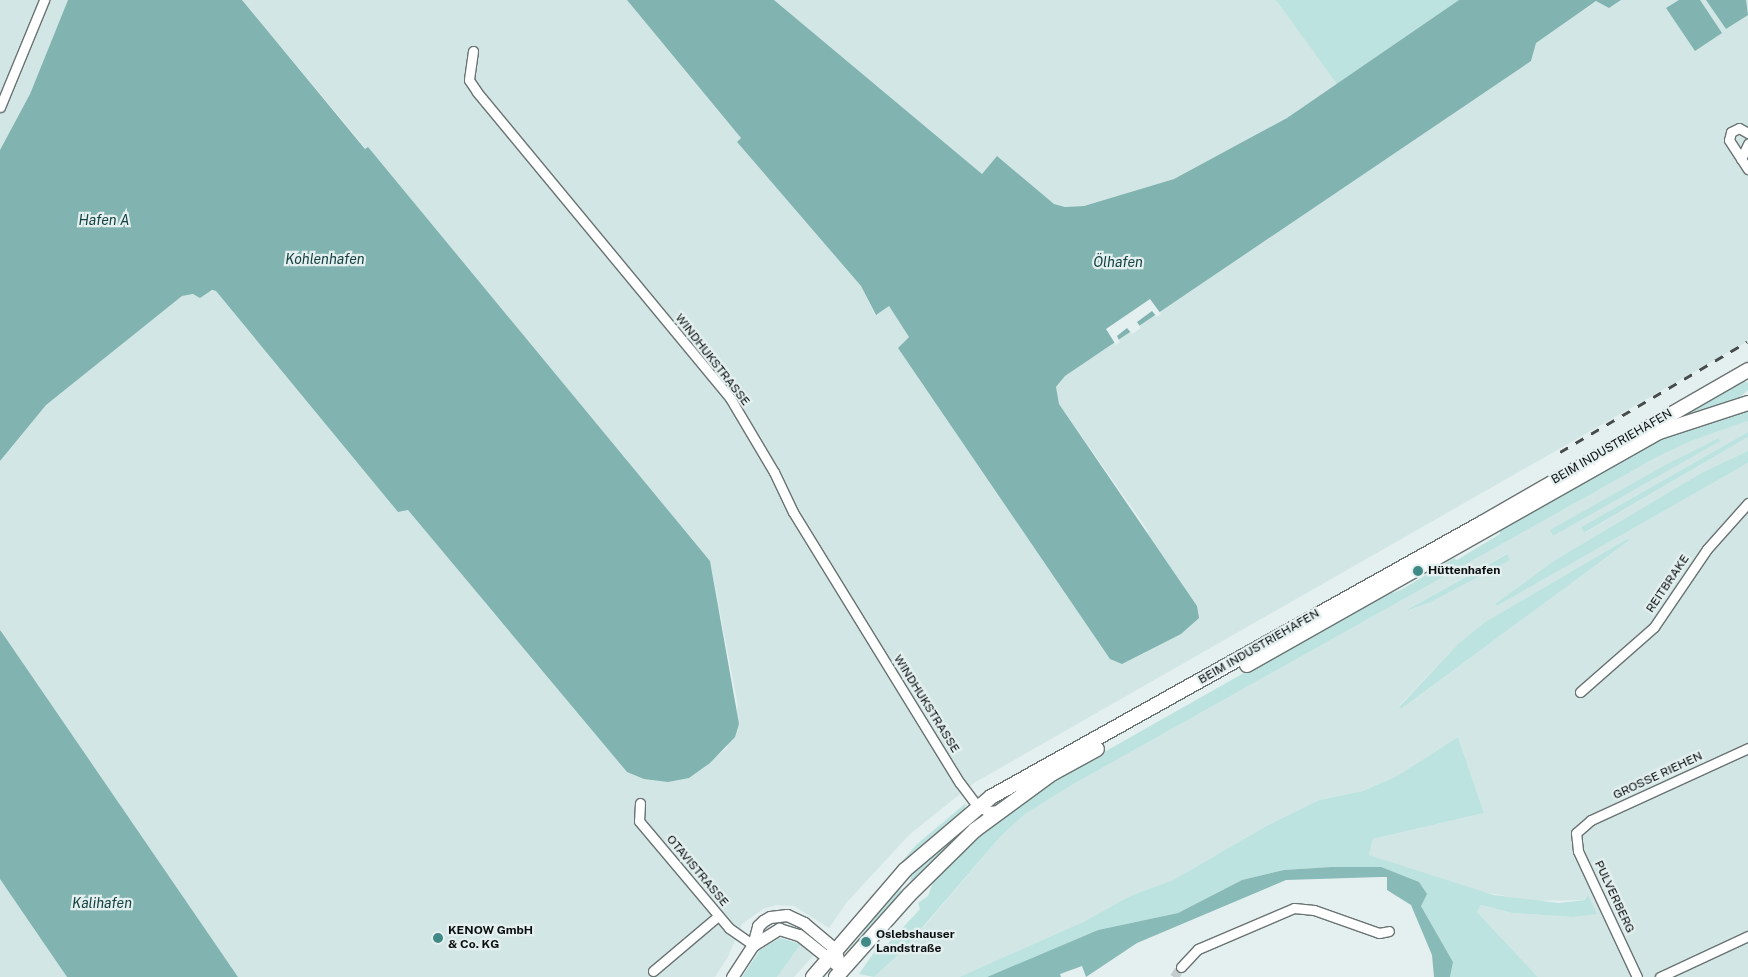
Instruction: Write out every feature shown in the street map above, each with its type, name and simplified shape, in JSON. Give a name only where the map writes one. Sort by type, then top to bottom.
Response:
[{"type":"main road","name":"BEIM INDUSTRIEHAFEN","points":[[813,977],[831,954],[906,870],[978,807],[1021,780],[1745,374]]},
{"type":"main road","name":"BEIM INDUSTRIEHAFEN","points":[[842,974],[909,895],[975,830],[1053,773],[1467,544],[1646,440],[1678,425],[1745,402]]},
{"type":"main road","points":[[906,870],[904,886],[909,895]]},
{"type":"street","points":[[0,108],[44,0]]},
{"type":"street","name":"WINDHUKSTRASSE","points":[[473,52],[469,80],[477,92],[730,398],[844,596],[978,807]]},
{"type":"street","points":[[1748,133],[1739,128],[1729,136],[1728,140],[1748,169]]},
{"type":"street","points":[[1741,159],[1748,144]]},
{"type":"street","name":"REITBRAKE","points":[[1580,692],[1654,626],[1706,549],[1748,503]]},
{"type":"street","name":"GROSSE RIEHEN","points":[[1580,827],[1748,748]]},
{"type":"street","name":"OTAVISTRASSE","points":[[640,803],[639,821],[718,916],[753,945]]},
{"type":"street","points":[[975,830],[979,818],[978,807],[987,811],[1001,810]]},
{"type":"street","name":"PULVERBERG","points":[[1580,827],[1575,842],[1578,851],[1637,977]]},
{"type":"street","points":[[1181,968],[1198,949],[1294,908],[1314,910],[1379,933],[1389,931]]},
{"type":"street","points":[[653,971],[718,916]]},
{"type":"street","points":[[732,977],[753,945],[772,930],[786,929],[831,954],[842,974]]},
{"type":"street","points":[[1660,977],[1748,936]]},
{"type":"shaded area","points":[[0,0],[68,0],[30,94],[0,150]]},
{"type":"shaded area","points":[[242,0],[627,0],[741,138],[737,142],[861,286],[875,315],[889,306],[909,337],[898,348],[1047,566],[1149,532],[1059,404],[1056,388],[1065,376],[1531,61],[1535,43],[1597,1],[1609,8],[1621,0],[1748,0],[1748,341],[974,783],[910,834],[847,902],[829,928],[794,906],[776,905],[763,909],[742,924],[728,957],[715,977],[238,977],[0,630],[0,461],[45,405],[182,296],[216,291],[398,512],[408,510],[689,778],[727,748],[738,706],[710,561]]},
{"type":"shaded area","points":[[774,0],[1459,0],[1287,118],[1174,179],[1084,206],[1064,207],[1054,204],[997,156],[982,174]]},
{"type":"shaded area","points":[[1276,0],[1459,0],[1337,84]]},
{"type":"shaded area","points":[[1743,380],[1748,383],[1748,390],[1739,398],[1677,418]]},
{"type":"shaded area","points":[[1748,407],[1748,421],[1691,441],[1659,456],[1070,786],[1024,815],[1000,837],[903,950],[874,977],[859,974],[875,951],[883,949],[920,909],[918,903],[928,896],[935,877],[967,843],[1032,793],[1376,598],[1401,590],[1454,558],[1457,560],[1500,534],[1500,530],[1668,433]]},
{"type":"shaded area","points":[[1748,421],[1748,432],[1581,527],[1585,533],[1748,437],[1748,451],[1703,472],[1555,560],[1495,604],[1497,606],[1748,463],[1748,977],[1538,977],[1477,912],[1481,905],[1512,913],[1573,917],[1585,900],[1533,901],[1478,891],[1369,855],[1373,839],[1484,813],[1458,737],[1397,776],[1363,791],[1319,800],[1268,825],[1173,880],[1130,896],[1083,922],[959,977],[874,977],[922,929],[1000,837],[1024,815],[1070,786],[1659,456],[1691,441]],"holes":[[[1719,439],[1550,531],[1665,465]],[[1627,539],[1629,541],[1401,709],[1399,706],[1459,643],[1485,622]],[[1506,554],[1509,560],[1431,602],[1403,612]]]},
{"type":"shaded area","points":[[1748,432],[1748,437],[1584,533],[1581,527]]},
{"type":"shaded area","points":[[1719,438],[1720,441],[1553,536],[1550,530],[1665,465]]},
{"type":"shaded area","points":[[1748,451],[1748,463],[1497,606],[1495,604],[1555,560],[1703,472]]},
{"type":"shaded area","points":[[1627,539],[1630,540],[1401,709],[1399,707],[1459,643],[1485,622]]},
{"type":"shaded area","points":[[1507,554],[1510,560],[1431,602],[1403,612]]},
{"type":"shaded area","points":[[1458,737],[1484,813],[1373,839],[1369,855],[1494,895],[1559,903],[1585,900],[1588,895],[1597,914],[1573,917],[1512,913],[1481,905],[1477,912],[1538,977],[1450,977],[1453,962],[1421,906],[1381,867],[1331,867],[1284,870],[1242,880],[1178,913],[1098,930],[987,977],[959,977],[1083,922],[1130,896],[1173,880],[1268,825],[1319,800],[1363,791],[1397,776]]},
{"type":"shaded area","points":[[966,803],[964,812],[910,855],[873,896],[916,845]]},
{"type":"shaded area","points":[[972,821],[927,866],[909,888],[911,876]]},
{"type":"shaded area","points":[[1331,867],[1381,867],[1419,882],[1427,894],[1421,906],[1453,962],[1450,977],[1434,977],[1432,955],[1411,905],[1387,890],[1387,877],[1380,877],[1286,880],[1137,943],[1086,977],[1082,966],[1060,974],[1061,977],[987,977],[1098,930],[1178,913],[1242,880],[1284,870]]},
{"type":"shaded area","points":[[0,879],[16,901],[67,977],[0,977]]},
{"type":"shaded area","points":[[900,886],[902,898],[856,947],[850,949]]},
{"type":"shaded area","points":[[780,938],[801,944],[777,977],[742,977],[760,950]]},
{"type":"shaded area","points":[[801,944],[813,956],[794,977],[777,977]]},
{"type":"water","name":"Kohlenhafen","points":[[68,0],[242,0],[365,149],[368,147],[710,561],[739,724],[735,737],[710,763],[689,778],[668,782],[644,779],[627,772],[408,510],[398,512],[216,291],[212,290],[200,298],[193,294],[182,296],[46,405],[0,461],[0,150],[30,94]]},
{"type":"water","name":"Ölhafen","points":[[627,0],[774,0],[982,174],[997,156],[1054,204],[1065,207],[1084,206],[1174,179],[1287,118],[1459,0],[1621,0],[1609,8],[1596,1],[1536,43],[1531,61],[1065,376],[1056,387],[1059,404],[1197,606],[1199,618],[1181,634],[1122,664],[1110,659],[898,348],[909,337],[889,306],[876,315],[861,286],[737,142],[741,138]]},
{"type":"water","points":[[1679,0],[1700,0],[1722,33],[1695,51],[1666,8]]},
{"type":"water","points":[[1706,0],[1746,0],[1748,15],[1726,29]]},
{"type":"water","name":"Kalihafen","points":[[0,630],[238,977],[67,977],[0,879]]},
{"type":"pier","points":[[1150,299],[1161,314],[1157,317],[1152,311],[1137,322],[1141,328],[1132,334],[1127,328],[1117,336],[1120,342],[1116,345],[1106,329]]},
{"type":"tunnel","points":[[1174,977],[1181,967]]},
{"type":"railway","points":[[1560,452],[1747,342]]},
{"type":"place","name":"Hüttenhafen","points":[[1418,571]]},
{"type":"place","name":"KENOW GmbH & Co. KG","points":[[438,938]]},
{"type":"place","name":"Oslebshauser Landstraße","points":[[866,942]]},
{"type":"water label","name":"Hafen A","points":[[104,220]]}]
